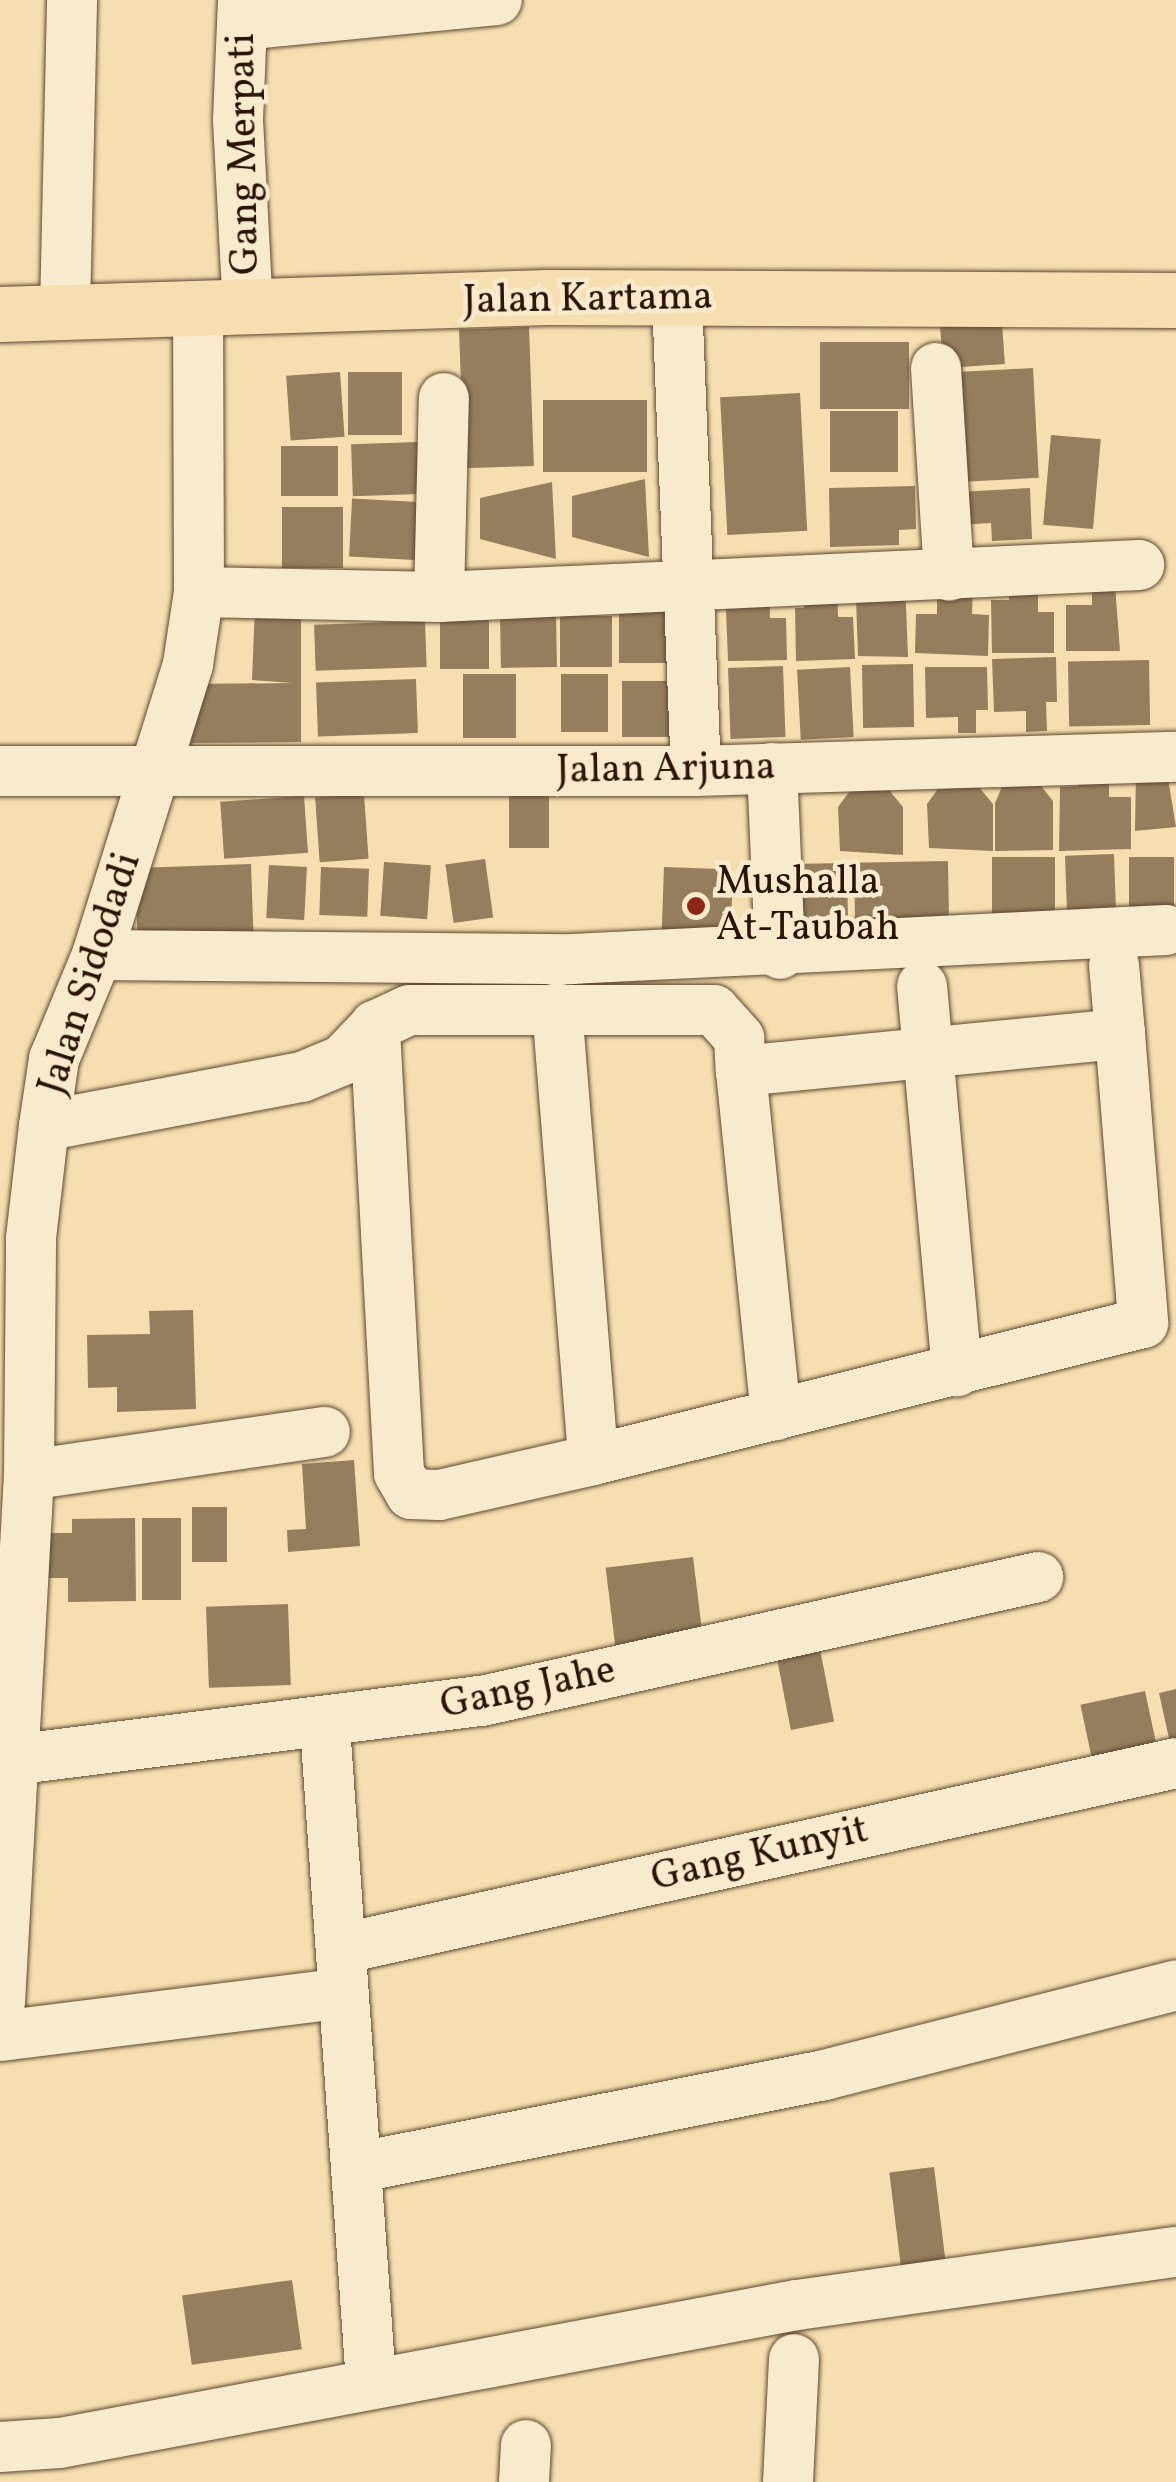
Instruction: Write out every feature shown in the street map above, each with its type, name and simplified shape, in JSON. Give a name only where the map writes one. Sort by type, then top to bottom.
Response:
[{"type":"main road","name":"Jalan Kartama","points":[[0,314],[677,299],[1176,300]]},
{"type":"street","points":[[64,311],[72,0]]},
{"type":"street","points":[[243,12],[497,0]]},
{"type":"street","name":"Gang Merpati","points":[[223,310],[243,12]]},
{"type":"street","points":[[677,299],[696,771]]},
{"type":"street","name":"Jalan Sidodadi","points":[[0,2003],[29,1475],[13,1352],[54,1058],[97,954],[188,664],[199,592],[223,310]]},
{"type":"street","points":[[936,368],[949,576]]},
{"type":"street","points":[[440,597],[444,398]]},
{"type":"street","points":[[199,592],[440,597],[690,582],[949,576],[1139,565]]},
{"type":"street","name":"Jalan Arjuna","points":[[0,771],[155,776],[696,771],[1176,757]]},
{"type":"street","points":[[772,768],[780,954]]},
{"type":"street","points":[[97,954],[780,954],[1166,930]]},
{"type":"street","points":[[375,1026],[399,1473],[411,1494],[440,1495],[1160,1319],[1114,965]]},
{"type":"street","points":[[922,986],[958,1370]]},
{"type":"street","points":[[557,1008],[594,1460]]},
{"type":"street","points":[[44,1126],[302,1077],[343,1060],[375,1026],[410,1010],[714,1010],[739,1038],[776,1415]]},
{"type":"street","points":[[741,1071],[1120,1034]]},
{"type":"street","points":[[29,1475],[325,1432]]},
{"type":"street","name":"Gang Jahe","points":[[12,1760],[325,1726],[482,1701],[1038,1577]]},
{"type":"street","points":[[325,1726],[360,2167],[370,2382]]},
{"type":"street","name":"Gang Kunyit","points":[[0,2036],[344,1970],[1176,1763]]},
{"type":"street","points":[[360,2167],[824,2075],[1176,1985]]},
{"type":"street","points":[[0,2447],[60,2443],[370,2382],[882,2291],[1176,2252]]},
{"type":"street","points":[[788,2482],[794,2359]]},
{"type":"building","points":[[1002,323],[1005,364],[943,368],[940,327]]},
{"type":"building","points":[[529,327],[534,466],[464,468],[459,329]]},
{"type":"building","points":[[820,342],[909,342],[909,409],[820,409]]},
{"type":"building","points":[[1033,368],[1039,478],[949,483],[943,373]]},
{"type":"building","points":[[340,372],[345,437],[291,441],[286,376]]},
{"type":"building","points":[[348,372],[402,372],[402,435],[348,435]]},
{"type":"building","points":[[800,393],[807,531],[727,535],[720,397]]},
{"type":"building","points":[[543,400],[647,400],[647,472],[543,472]]},
{"type":"building","points":[[830,411],[898,411],[898,472],[830,472]]},
{"type":"building","points":[[1051,435],[1101,439],[1093,529],[1043,525]]},
{"type":"building","points":[[418,442],[420,494],[353,496],[351,444]]},
{"type":"building","points":[[281,446],[338,446],[338,496],[281,496]]},
{"type":"building","points":[[645,479],[649,557],[572,537],[572,496]]},
{"type":"building","points":[[552,482],[556,559],[480,539],[480,498]]},
{"type":"building","points":[[915,486],[916,529],[899,530],[899,545],[830,547],[829,488]]},
{"type":"building","points":[[1030,488],[1032,539],[992,541],[991,523],[958,525],[957,492]]},
{"type":"building","points":[[352,499],[418,502],[415,560],[349,556]]},
{"type":"building","points":[[282,507],[343,507],[343,568],[282,568]]},
{"type":"building","points":[[837,580],[838,617],[853,617],[855,659],[796,661],[795,608],[804,608],[803,581]]},
{"type":"building","points":[[905,580],[908,657],[858,656],[856,598]]},
{"type":"building","points":[[769,581],[770,618],[786,618],[787,660],[728,661],[726,609],[737,609],[736,582]]},
{"type":"building","points":[[1009,584],[1038,584],[1038,612],[1054,612],[1054,653],[992,653],[991,600],[1009,600]]},
{"type":"building","points":[[937,585],[973,586],[972,614],[989,615],[988,656],[915,653],[916,614],[937,614]]},
{"type":"building","points":[[1092,585],[1115,585],[1120,651],[1066,651],[1066,605],[1092,605]]},
{"type":"building","points":[[619,598],[670,598],[670,663],[619,663]]},
{"type":"building","points":[[440,602],[489,602],[489,669],[440,669]]},
{"type":"building","points":[[255,605],[301,606],[301,742],[191,743],[191,684],[293,683],[252,680]]},
{"type":"building","points":[[556,613],[557,667],[501,668],[500,614]]},
{"type":"building","points":[[560,616],[612,616],[612,667],[560,667]]},
{"type":"building","points":[[425,621],[427,667],[316,671],[314,625]]},
{"type":"building","points":[[1056,657],[1057,702],[1046,702],[1047,731],[1026,732],[1026,711],[994,712],[992,659]]},
{"type":"building","points":[[1149,660],[1150,725],[1069,726],[1068,661]]},
{"type":"building","points":[[913,664],[914,727],[863,728],[862,665]]},
{"type":"building","points":[[783,666],[785,737],[731,739],[728,668]]},
{"type":"building","points":[[850,667],[854,737],[801,740],[797,670]]},
{"type":"building","points":[[925,667],[987,667],[988,710],[976,710],[976,733],[958,733],[958,717],[926,718]]},
{"type":"building","points":[[463,674],[516,674],[516,738],[463,738]]},
{"type":"building","points":[[561,674],[608,674],[608,732],[561,732]]},
{"type":"building","points":[[416,679],[418,733],[318,736],[316,682]]},
{"type":"building","points":[[622,681],[673,681],[673,737],[622,737]]},
{"type":"building","points":[[1078,771],[1109,772],[1109,797],[1131,797],[1131,849],[1059,851],[1060,787],[1078,786]]},
{"type":"building","points":[[1136,772],[1167,772],[1176,827],[1135,831]]},
{"type":"building","points":[[1008,773],[1034,777],[1053,801],[1053,850],[995,851],[995,803]]},
{"type":"building","points":[[947,776],[973,780],[993,804],[993,851],[929,848],[927,804]]},
{"type":"building","points":[[858,780],[884,784],[903,807],[903,855],[840,851],[838,807]]},
{"type":"building","points":[[364,794],[369,859],[320,862],[315,797]]},
{"type":"building","points":[[509,795],[549,795],[549,848],[509,848]]},
{"type":"building","points":[[304,796],[308,853],[224,859],[220,802]]},
{"type":"building","points":[[1114,854],[1116,913],[1067,915],[1065,856]]},
{"type":"building","points":[[992,857],[1055,857],[1055,914],[992,914]]},
{"type":"building","points":[[1129,857],[1174,857],[1174,908],[1129,908]]},
{"type":"building","points":[[485,859],[493,917],[454,923],[445,865]]},
{"type":"building","points":[[948,861],[949,921],[855,923],[854,863]]},
{"type":"building","points":[[384,862],[431,865],[427,919],[380,916]]},
{"type":"building","points":[[847,863],[848,936],[802,937],[801,864]]},
{"type":"building","points":[[251,864],[253,934],[138,938],[135,868]]},
{"type":"building","points":[[269,865],[307,867],[304,920],[266,918]]},
{"type":"building","points":[[321,867],[369,869],[367,917],[319,915]]},
{"type":"building","name":"Mushalla At-Taubah","points":[[664,867],[733,869],[730,945],[661,943]]},
{"type":"building","points":[[193,1310],[196,1409],[117,1412],[117,1387],[88,1388],[87,1335],[150,1334],[149,1311]]},
{"type":"building","points":[[354,1460],[360,1546],[288,1552],[287,1530],[306,1529],[302,1464]]},
{"type":"building","points":[[192,1507],[227,1507],[227,1562],[192,1562]]},
{"type":"building","points":[[135,1518],[136,1601],[68,1602],[68,1578],[48,1578],[48,1533],[72,1533],[72,1519]]},
{"type":"building","points":[[142,1518],[181,1518],[181,1600],[142,1600]]},
{"type":"building","points":[[693,1557],[703,1634],[615,1645],[606,1568]]},
{"type":"building","points":[[288,1604],[291,1685],[209,1688],[206,1607]]},
{"type":"building","points":[[819,1644],[834,1722],[791,1730],[776,1652]]},
{"type":"building","points":[[1176,1689],[1176,1751],[1172,1752],[1159,1693]]},
{"type":"building","points":[[1145,1691],[1158,1754],[1094,1767],[1080,1705]]},
{"type":"building","points":[[934,2167],[947,2275],[903,2281],[889,2172]]},
{"type":"building","points":[[292,2280],[302,2349],[192,2365],[182,2295]]},
{"type":"place","name":"Mushalla At-Taubah","points":[[696,906]]}]
